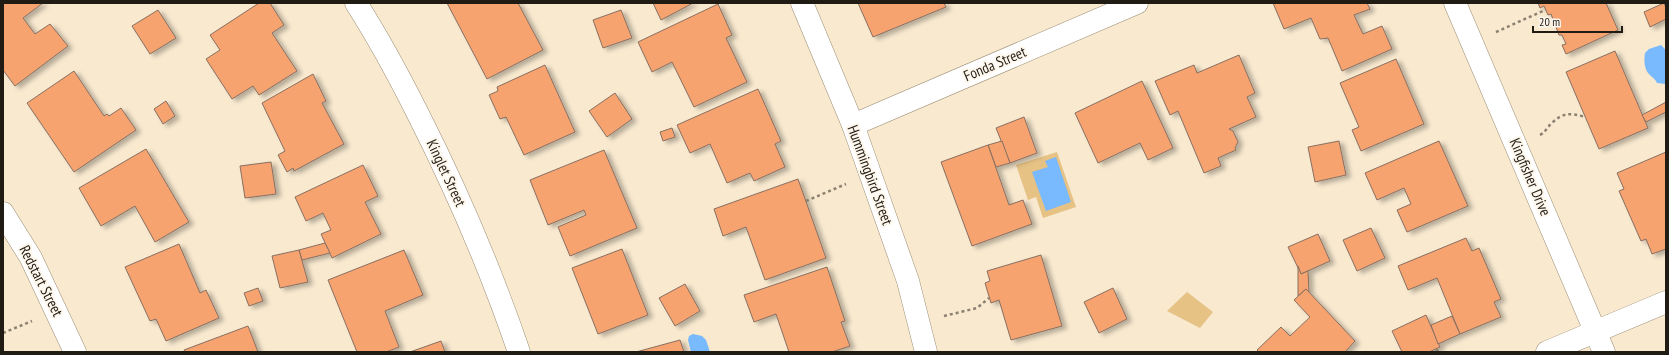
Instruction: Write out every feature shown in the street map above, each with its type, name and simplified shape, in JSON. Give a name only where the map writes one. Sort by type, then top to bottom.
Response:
[{"type":"street","name":"Kinglet Street","points":[[356,3],[379,39],[440,156],[488,266],[519,352]]},
{"type":"street","name":"Hummingbird Street","points":[[802,3],[853,125],[869,174],[908,281],[926,352]]},
{"type":"street","name":"Fonda Street","points":[[853,125],[1137,3]]},
{"type":"street","name":"Kingfisher Drive","points":[[1455,3],[1604,352]]},
{"type":"street","name":"Redstart Street","points":[[3,212],[30,258],[75,352]]},
{"type":"street","points":[[1547,352],[1666,302]]},
{"type":"path","points":[[1472,43],[1545,10]]},
{"type":"path","points":[[1516,146],[1545,132],[1560,116],[1571,113],[1585,117]]},
{"type":"path","points":[[806,201],[869,174]]},
{"type":"path","points":[[919,323],[977,308],[989,298]]},
{"type":"path","points":[[1436,349],[1439,352]]},
{"type":"shaded area","points":[[1057,152],[1076,207],[1043,218],[1036,197],[1028,200],[1016,165]]},
{"type":"shaded area","points":[[1187,292],[1213,312],[1200,328],[1167,311]]},
{"type":"water","points":[[1661,45],[1666,50],[1666,84],[1657,83],[1648,73],[1644,58],[1645,53],[1649,49]]},
{"type":"water","points":[[1056,157],[1071,202],[1046,211],[1032,172],[1048,167],[1045,161]]},
{"type":"water","points":[[693,334],[702,336],[706,340],[710,352],[691,352],[688,340],[689,336]]},
{"type":"building","points":[[3,3],[43,3],[23,18],[35,34],[50,24],[68,46],[15,86],[3,70]]},
{"type":"building","points":[[259,3],[270,3],[284,25],[272,33],[297,71],[259,95],[253,86],[232,99],[206,59],[220,50],[210,35]]},
{"type":"building","points":[[447,3],[518,3],[543,50],[487,79]]},
{"type":"building","points":[[653,3],[693,3],[661,20]]},
{"type":"building","points":[[858,3],[944,3],[946,7],[873,37]]},
{"type":"building","points":[[1273,3],[1367,3],[1370,9],[1354,15],[1363,34],[1382,26],[1392,49],[1342,71],[1328,38],[1320,39],[1311,18],[1284,29]]},
{"type":"building","points":[[1538,3],[1606,3],[1618,30],[1566,54],[1562,45],[1566,44],[1562,35],[1559,35],[1551,14],[1548,15],[1544,6],[1540,8]]},
{"type":"building","points":[[1664,3],[1666,8],[1666,19],[1650,27],[1644,12]]},
{"type":"building","points":[[718,4],[732,35],[726,38],[747,82],[694,107],[672,62],[652,72],[638,42]]},
{"type":"building","points":[[158,10],[176,38],[150,54],[132,26]]},
{"type":"building","points":[[621,10],[632,38],[603,48],[593,20]]},
{"type":"building","points":[[1615,51],[1648,128],[1599,149],[1566,72]]},
{"type":"building","points":[[1239,55],[1255,93],[1247,97],[1256,117],[1229,129],[1233,131],[1238,142],[1235,148],[1236,150],[1218,158],[1221,166],[1204,173],[1178,111],[1170,115],[1155,81],[1194,65],[1197,73]]},
{"type":"building","points":[[1396,59],[1424,124],[1361,151],[1352,130],[1359,127],[1340,83]]},
{"type":"building","points":[[545,65],[575,132],[524,155],[506,117],[500,119],[489,95],[498,91],[497,87]]},
{"type":"building","points":[[74,71],[104,116],[107,114],[109,116],[121,108],[136,130],[74,172],[27,103]]},
{"type":"building","points":[[313,74],[326,101],[322,103],[344,144],[294,171],[293,168],[287,172],[278,155],[285,151],[262,103]]},
{"type":"building","points":[[1142,81],[1173,148],[1148,160],[1140,143],[1098,163],[1075,113]]},
{"type":"building","points":[[758,89],[781,141],[775,144],[785,167],[754,181],[750,173],[727,183],[710,144],[690,153],[677,125]]},
{"type":"building","points":[[615,93],[632,119],[607,137],[589,111]]},
{"type":"building","points":[[166,101],[175,116],[163,124],[154,109]]},
{"type":"building","points":[[1666,102],[1666,112],[1646,122],[1642,115]]},
{"type":"building","points":[[1024,117],[1037,153],[1010,163],[996,128]]},
{"type":"building","points":[[672,128],[675,137],[663,141],[660,132]]},
{"type":"building","points":[[1002,141],[1010,163],[996,167],[988,145]]},
{"type":"building","points":[[1339,141],[1346,175],[1315,182],[1308,147]]},
{"type":"building","points":[[1439,141],[1468,206],[1407,232],[1397,210],[1411,204],[1404,188],[1377,200],[1365,173]]},
{"type":"building","points":[[988,145],[1009,205],[1023,200],[1032,224],[972,246],[941,162]]},
{"type":"building","points":[[146,149],[189,222],[155,242],[135,206],[101,226],[79,188]]},
{"type":"building","points":[[604,150],[637,228],[570,256],[558,227],[586,215],[584,210],[548,225],[530,180]]},
{"type":"building","points":[[1666,152],[1666,249],[1652,254],[1646,239],[1641,241],[1619,191],[1624,189],[1617,173]]},
{"type":"building","points":[[271,162],[276,194],[245,198],[240,166]]},
{"type":"building","points":[[363,165],[378,196],[365,202],[381,234],[332,258],[321,234],[331,230],[323,213],[306,221],[295,197]]},
{"type":"building","points":[[798,179],[826,258],[765,280],[746,227],[723,236],[714,209]]},
{"type":"building","points":[[1371,228],[1385,258],[1357,271],[1343,240]]},
{"type":"building","points":[[1318,234],[1330,261],[1301,274],[1288,247]]},
{"type":"building","points":[[1466,238],[1472,251],[1479,248],[1501,299],[1494,302],[1501,317],[1460,334],[1437,278],[1408,290],[1398,266]]},
{"type":"building","points":[[325,243],[330,253],[302,260],[299,250]]},
{"type":"building","points":[[179,244],[200,293],[206,290],[219,318],[166,341],[156,319],[150,321],[125,267]]},
{"type":"building","points":[[622,249],[648,315],[598,334],[572,268]]},
{"type":"building","points":[[299,250],[308,282],[280,288],[272,256]]},
{"type":"building","points":[[404,250],[423,295],[385,311],[399,347],[386,352],[357,352],[328,280]]},
{"type":"building","points":[[1041,255],[1062,326],[1011,340],[999,300],[991,303],[985,283],[990,281],[987,271]]},
{"type":"building","points":[[1298,266],[1301,274],[1308,271],[1309,293],[1306,289],[1298,296]]},
{"type":"building","points":[[827,267],[845,321],[841,322],[850,346],[832,352],[789,352],[776,314],[754,322],[744,295]]},
{"type":"building","points":[[685,284],[700,311],[675,326],[659,298]]},
{"type":"building","points":[[258,288],[263,301],[249,306],[244,293]]},
{"type":"building","points":[[1113,288],[1127,319],[1099,333],[1084,302]]},
{"type":"building","points":[[1306,289],[1355,341],[1345,352],[1259,352],[1257,350],[1281,327],[1290,336],[1310,317],[1294,300]]},
{"type":"building","points":[[1426,315],[1440,347],[1429,352],[1402,352],[1392,331]]},
{"type":"building","points":[[1452,316],[1460,334],[1438,344],[1431,325]]},
{"type":"building","points":[[248,326],[258,352],[185,352],[184,350]]},
{"type":"building","points":[[680,340],[684,352],[636,352]]},
{"type":"building","points":[[441,341],[445,352],[410,352]]}]
